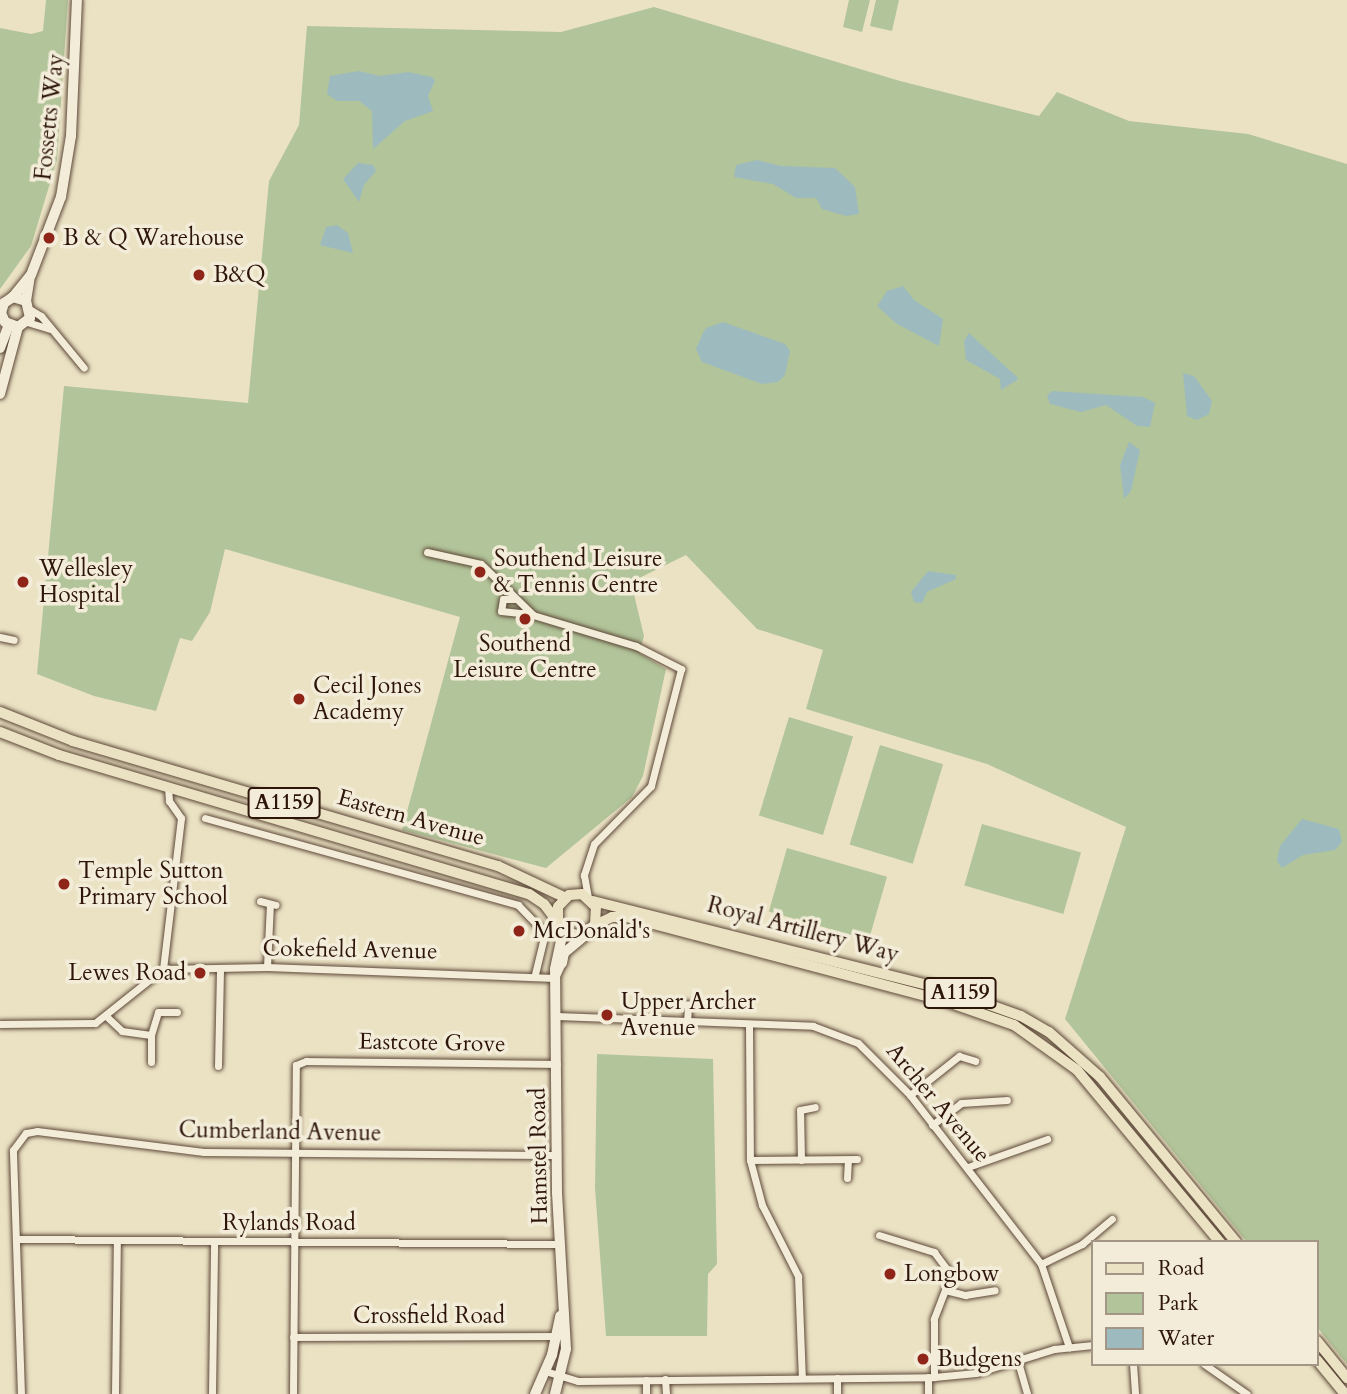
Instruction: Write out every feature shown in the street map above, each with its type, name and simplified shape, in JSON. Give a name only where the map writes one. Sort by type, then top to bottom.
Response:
[{"type":"main road","name":"Eastern Avenue","points":[[0,712],[73,741],[498,866],[567,897],[591,899]]},
{"type":"main road","name":"Eastern Avenue","points":[[0,732],[168,787],[533,895],[559,923]]},
{"type":"main road","points":[[567,897],[558,907],[559,923],[572,934],[592,928],[598,914],[591,899]]},
{"type":"main road","name":"Royal Artillery Way","points":[[591,899],[937,987],[1021,1016],[1049,1032],[1100,1077],[1234,1240]]},
{"type":"main road","name":"Royal Artillery Way","points":[[592,928],[627,917],[946,1001],[1014,1026],[1077,1070],[1218,1240]]},
{"type":"main road","points":[[1319,1344],[1347,1378]]},
{"type":"main road","points":[[1319,1362],[1345,1394]]},
{"type":"street","name":"Fossetts Way","points":[[18,325],[1,310],[30,275],[61,197],[67,166],[77,0]]},
{"type":"street","name":"Fossetts Way","points":[[0,348],[29,306],[30,275]]},
{"type":"street","points":[[13,298],[29,306],[84,369]]},
{"type":"street","name":"Fossetts Way","points":[[0,394],[1,377],[18,325]]},
{"type":"street","points":[[18,325],[51,329]]},
{"type":"street","points":[[427,552],[481,564],[533,615]]},
{"type":"street","points":[[514,599],[503,599],[501,611],[533,615],[636,646],[681,669],[651,786],[637,805],[598,837],[584,875],[567,897]]},
{"type":"street","points":[[0,637],[14,640]]},
{"type":"street","points":[[0,1024],[88,1025],[106,1016],[163,969],[181,818],[169,801],[168,787]]},
{"type":"street","points":[[205,818],[518,905],[545,933],[535,974]]},
{"type":"street","points":[[584,875],[591,899]]},
{"type":"street","points":[[260,901],[273,905],[267,967]]},
{"type":"street","name":"Hamstel Road","points":[[555,1394],[562,1378],[556,1155],[557,1016],[562,937],[559,923]]},
{"type":"street","points":[[535,974],[559,962],[564,953],[592,928]]},
{"type":"street","name":"Hamstel Road","points":[[557,1016],[555,978],[559,962]]},
{"type":"street","name":"Cokefield Avenue","points":[[163,969],[267,967],[535,974],[555,978]]},
{"type":"street","points":[[218,1066],[220,968]]},
{"type":"street","points":[[687,1024],[688,1005]]},
{"type":"street","points":[[151,1062],[151,1035],[159,1012],[177,1012]]},
{"type":"street","points":[[106,1016],[122,1031],[151,1035]]},
{"type":"street","name":"Archer Avenue","points":[[557,1016],[687,1024],[813,1026],[845,1035],[873,1055],[910,1095],[1041,1264],[1069,1347]]},
{"type":"street","points":[[749,1026],[750,1160],[762,1205],[798,1276],[802,1378]]},
{"type":"street","points":[[910,1095],[957,1057],[975,1061]]},
{"type":"street","name":"Eastcote Grove","points":[[292,1152],[294,1069],[306,1061],[557,1064]]},
{"type":"street","points":[[932,1125],[961,1103],[1007,1100]]},
{"type":"street","points":[[801,1160],[800,1110],[815,1107]]},
{"type":"street","name":"Cumberland Avenue","points":[[19,1239],[13,1150],[21,1136],[37,1131],[180,1151],[556,1155]]},
{"type":"street","points":[[968,1167],[1047,1139]]},
{"type":"street","points":[[292,1152],[293,1394]]},
{"type":"street","points":[[750,1160],[857,1158]]},
{"type":"street","points":[[847,1178],[848,1160]]},
{"type":"street","points":[[1041,1264],[1082,1244],[1112,1219]]},
{"type":"street","points":[[879,1235],[938,1255],[947,1269],[945,1290],[934,1312],[928,1394]]},
{"type":"street","points":[[19,1239],[21,1394]]},
{"type":"street","name":"Rylands Road","points":[[19,1239],[560,1244]]},
{"type":"street","points":[[116,1394],[117,1241]]},
{"type":"street","points":[[212,1394],[214,1242]]},
{"type":"street","points":[[945,1290],[965,1295],[995,1290]]},
{"type":"street","name":"Hamstel Road","points":[[535,1394],[561,1336]]},
{"type":"street","name":"Crossfield Road","points":[[293,1337],[561,1336]]},
{"type":"street","points":[[545,1371],[562,1378],[646,1380],[931,1377],[976,1373],[1069,1347],[1092,1345]]},
{"type":"street","points":[[1018,1362],[1027,1394]]},
{"type":"street","points":[[1133,1366],[1135,1394]]},
{"type":"street","points":[[1207,1366],[1247,1394]]},
{"type":"street","points":[[837,1378],[837,1394]]},
{"type":"street","points":[[665,1379],[666,1394]]},
{"type":"street","points":[[646,1380],[646,1394]]},
{"type":"green space","points":[[46,0],[68,0],[57,160],[31,246],[0,289],[0,28],[31,34],[43,31]]},
{"type":"green space","points":[[849,0],[870,0],[862,32],[843,27]]},
{"type":"green space","points":[[876,0],[899,0],[892,31],[870,26]]},
{"type":"green space","points":[[654,7],[900,81],[1039,116],[1057,92],[1129,121],[1248,134],[1347,164],[1347,1364],[1319,1329],[1319,1240],[1245,1240],[1065,1019],[1126,827],[987,764],[806,709],[823,650],[757,629],[686,555],[631,582],[644,636],[639,653],[666,669],[643,776],[632,797],[546,868],[402,830],[460,617],[225,549],[210,612],[192,641],[180,638],[156,711],[94,696],[37,674],[64,386],[248,403],[269,181],[299,125],[307,26],[561,32]]},
{"type":"green space","points":[[789,717],[853,737],[823,835],[759,815]]},
{"type":"green space","points":[[880,745],[943,764],[913,864],[850,844]]},
{"type":"green space","points":[[982,824],[1081,852],[1063,914],[964,886]]},
{"type":"green space","points":[[787,848],[887,877],[869,940],[769,911]]},
{"type":"green space","points":[[597,1054],[713,1059],[717,1264],[708,1274],[707,1336],[606,1336],[595,1188]]},
{"type":"water","points":[[359,71],[380,76],[408,72],[432,77],[435,81],[428,96],[433,111],[405,121],[373,149],[372,111],[359,101],[337,101],[327,94],[330,76]]},
{"type":"water","points":[[757,160],[781,166],[835,168],[855,187],[859,214],[846,216],[822,209],[816,198],[796,198],[773,184],[734,177],[736,165]]},
{"type":"water","points":[[358,163],[373,165],[376,171],[364,185],[359,202],[343,179]]},
{"type":"water","points":[[337,225],[348,233],[353,253],[320,245],[326,227]]},
{"type":"water","points":[[903,286],[914,300],[943,319],[939,346],[897,324],[877,306],[887,291]]},
{"type":"water","points":[[723,322],[785,344],[790,351],[785,375],[778,382],[762,384],[702,362],[696,349],[702,335],[706,328]]},
{"type":"water","points":[[969,333],[1018,378],[1017,380],[1001,390],[1000,379],[966,360],[964,341]]},
{"type":"water","points":[[1183,373],[1194,376],[1212,401],[1209,414],[1197,420],[1187,416]]},
{"type":"water","points":[[1052,391],[1143,397],[1155,403],[1150,427],[1137,426],[1106,405],[1081,412],[1050,404],[1047,396]]},
{"type":"water","points":[[1129,442],[1140,450],[1131,491],[1124,499],[1120,465]]},
{"type":"water","points":[[928,571],[956,575],[956,579],[927,592],[922,603],[914,602],[911,592]]},
{"type":"water","points":[[1302,819],[1339,829],[1342,842],[1335,850],[1303,855],[1282,868],[1277,861],[1280,846]]},
{"type":"place","name":"B & Q Warehouse","points":[[49,238]]},
{"type":"place","name":"B&Q","points":[[199,275]]},
{"type":"place","name":"Southend Leisure & Tennis Centre","points":[[480,572]]},
{"type":"place","name":"Wellesley Hospital","points":[[23,582]]},
{"type":"place","name":"Southend Leisure Centre","points":[[525,619]]},
{"type":"place","name":"Cecil Jones Academy","points":[[299,699]]},
{"type":"place","name":"Temple Sutton Primary School","points":[[64,884]]},
{"type":"place","name":"McDonald's","points":[[519,931]]},
{"type":"place","name":"Lewes Road","points":[[200,973]]},
{"type":"place","name":"Upper Archer Avenue","points":[[607,1015]]},
{"type":"place","name":"Longbow","points":[[890,1274]]},
{"type":"place","name":"Budgens","points":[[923,1359]]}]
